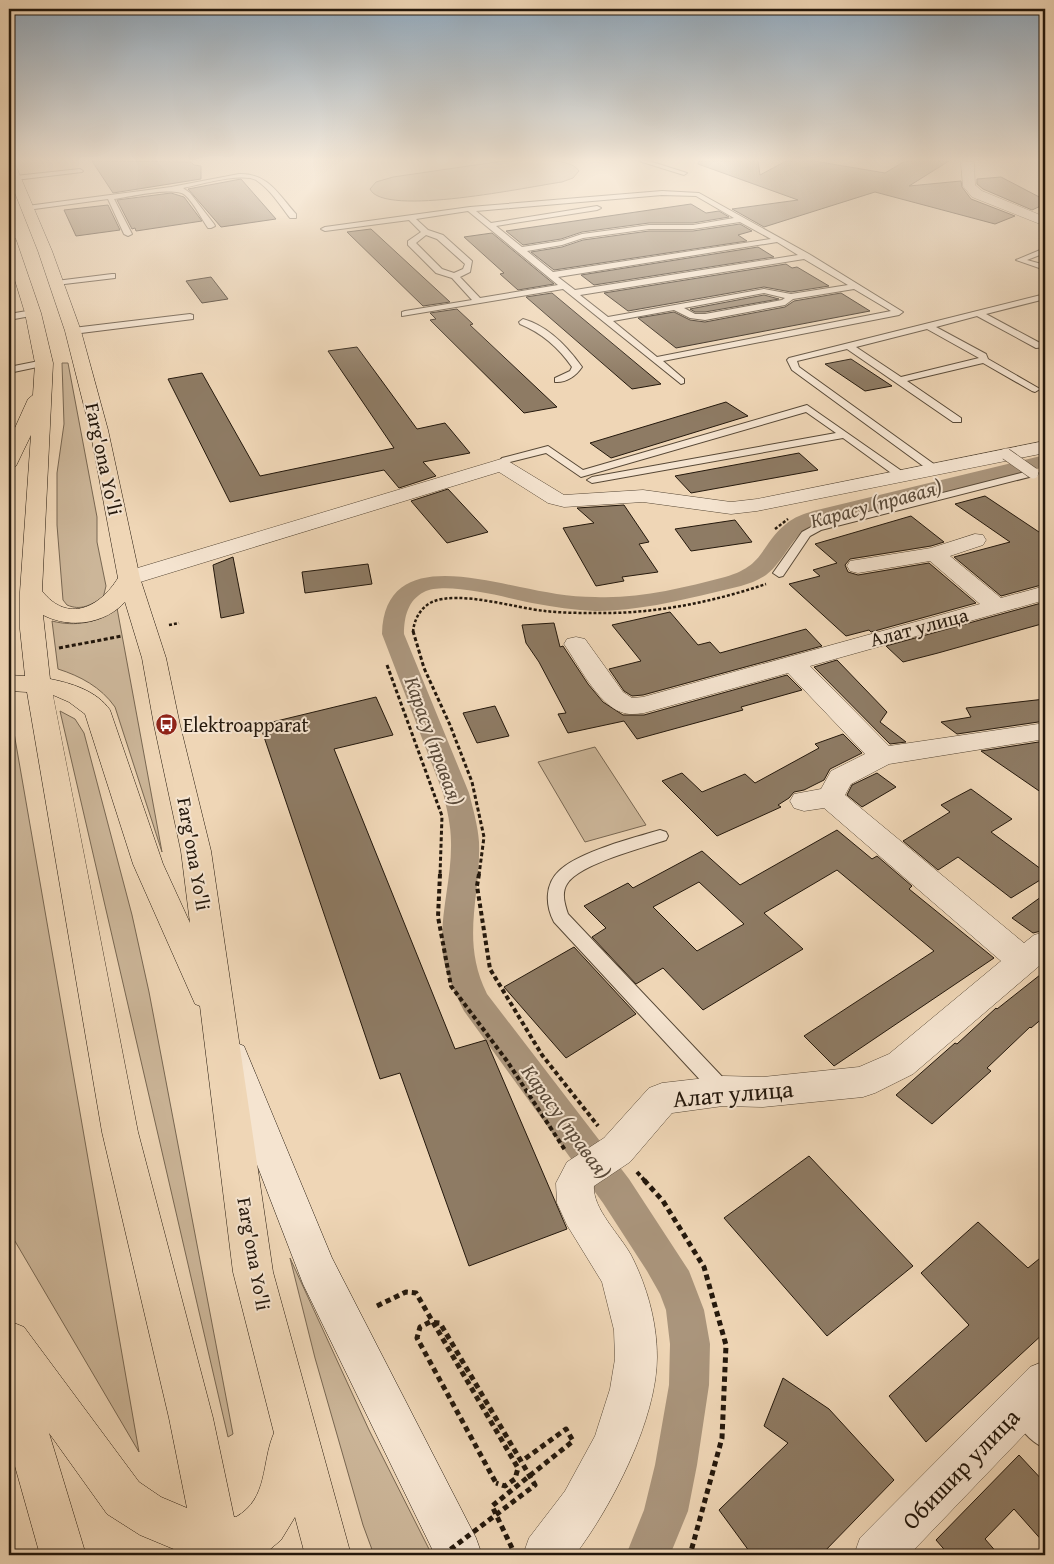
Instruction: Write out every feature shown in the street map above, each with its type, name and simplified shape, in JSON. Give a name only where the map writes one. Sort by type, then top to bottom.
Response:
[{"type":"main road","name":"Farg'ona Yo'li","points":[[37,234],[73,331],[99,430],[129,578],[154,658],[167,725],[196,851],[253,1272],[328,1555]]},
{"type":"main road","points":[[9,240],[33,313],[44,363],[32,592],[32,629],[24,684],[120,1132],[191,1418],[218,1548]]},
{"type":"main road","points":[[9,462],[44,384]]},
{"type":"main road","points":[[32,592],[39,602],[49,610],[64,615],[82,616],[106,607],[118,596],[129,578]]},
{"type":"main road","points":[[24,684],[71,693],[86,700],[97,710],[148,864],[220,1024]]},
{"type":"main road","points":[[9,1342],[123,1498],[143,1514],[218,1548],[257,1530],[272,1516],[281,1501],[286,1484],[294,1426]]},
{"type":"main road","points":[[9,1371],[63,1555]]},
{"type":"street","points":[[129,578],[500,464],[555,499],[564,501],[644,496],[731,508],[757,505],[1045,447]]},
{"type":"street","points":[[858,566],[934,554],[975,540]]},
{"type":"street","points":[[934,554],[996,606]]},
{"type":"street","name":"Алат улица","points":[[576,644],[614,698],[628,706],[644,704],[1045,593]]},
{"type":"street","points":[[792,662],[883,756]]},
{"type":"street","name":"Алат улица","points":[[580,1174],[617,1150],[662,1099],[723,1091],[763,1092],[863,1082],[901,1064],[1034,952],[817,799],[841,778],[883,756],[1045,731]]},
{"type":"street","points":[[220,1024],[317,1270],[459,1555]]},
{"type":"street","points":[[546,1555],[579,1511],[604,1466],[624,1417],[635,1362],[635,1331],[630,1303],[620,1276],[576,1203],[575,1183],[580,1174]]},
{"type":"street","name":"Обишир улица","points":[[877,1555],[1037,1409]]},
{"type":"street","points":[[218,1548],[259,1555]]},
{"type":"lane","points":[[422,234],[411,243],[439,271],[455,276],[478,301]]},
{"type":"lane","points":[[431,234],[440,237],[469,263],[467,270],[455,276]]},
{"type":"lane","points":[[501,234],[681,381]]},
{"type":"lane","points":[[562,244],[582,236],[597,234]]},
{"type":"lane","points":[[653,236],[668,234]]},
{"type":"lane","points":[[655,360],[899,312],[768,234]]},
{"type":"lane","points":[[552,275],[778,240]]},
{"type":"lane","points":[[520,250],[562,244],[587,245]]},
{"type":"lane","points":[[1045,250],[1020,260],[1045,268]]},
{"type":"lane","points":[[575,294],[806,256]]},
{"type":"lane","points":[[56,283],[112,276]]},
{"type":"lane","points":[[405,314],[565,286]]},
{"type":"lane","points":[[674,307],[693,316],[705,317],[785,302],[790,297],[856,286]]},
{"type":"lane","points":[[607,320],[764,291],[784,294],[790,297]]},
{"type":"lane","points":[[934,469],[795,368],[792,360],[1045,297]]},
{"type":"lane","points":[[9,317],[33,313]]},
{"type":"lane","points":[[979,314],[1043,346]]},
{"type":"lane","points":[[73,331],[190,317]]},
{"type":"lane","points":[[523,322],[535,326],[542,331],[568,355],[577,367],[573,372],[558,380]]},
{"type":"lane","points":[[928,326],[983,356],[984,360],[1035,389]]},
{"type":"lane","points":[[849,346],[957,420]]},
{"type":"lane","points":[[899,380],[984,360]]},
{"type":"lane","points":[[9,370],[44,363]]},
{"type":"lane","points":[[581,474],[807,408],[902,476]]},
{"type":"lane","points":[[500,464],[506,460],[548,449],[588,480],[844,435]]},
{"type":"lane","points":[[779,574],[806,534],[817,528],[1033,473],[1006,454]]},
{"type":"lane","points":[[660,836],[579,864],[559,882],[555,900],[560,917],[723,1091]]},
{"type":"path","points":[[690,1555],[722,1438],[726,1346],[704,1267],[663,1201],[617,1150],[542,1054],[490,969],[477,886],[484,837],[472,782],[450,725],[424,668],[413,632],[416,616],[432,602],[457,597],[545,611],[600,613],[649,611],[737,594],[769,583],[779,574]]},
{"type":"path","points":[[169,625],[179,623]]},
{"type":"path","points":[[56,649],[125,635]]},
{"type":"path","points":[[387,665],[442,816],[438,917],[451,986],[507,1061],[580,1174]]},
{"type":"path","points":[[378,1306],[406,1292],[416,1293],[426,1310],[430,1318],[435,1327],[518,1468],[515,1480],[505,1486],[496,1483],[417,1338],[420,1327],[430,1322],[440,1323],[536,1485],[443,1555]]},
{"type":"path","points":[[516,1555],[492,1506],[573,1441],[566,1429],[522,1462]]},
{"type":"shaded area","points":[[62,363],[68,363],[97,517],[97,542],[106,586],[103,598],[90,605],[81,607],[72,607],[63,600],[57,525],[57,473],[64,424]]},
{"type":"shaded area","points":[[117,608],[162,852],[115,707],[90,683],[58,669],[52,621],[69,624],[86,622],[102,617]]},
{"type":"shaded area","points":[[9,704],[139,1452],[9,1231]]},
{"type":"shaded area","points":[[60,711],[75,719],[84,733],[132,915],[149,992],[233,1434],[228,1437]]},
{"type":"shaded area","points":[[595,747],[646,825],[585,842],[538,762]]},
{"type":"shaded area","points":[[290,1258],[369,1430],[432,1555],[374,1555],[363,1525],[315,1358]]},
{"type":"building","points":[[75,234],[91,234],[76,236]]},
{"type":"building","points":[[349,234],[376,234],[450,302],[423,306]]},
{"type":"building","points":[[493,234],[554,284],[518,290],[500,274],[504,273],[464,237]]},
{"type":"building","points":[[510,234],[576,234],[561,239],[523,245]]},
{"type":"building","points":[[627,234],[742,234],[738,235],[747,241],[554,270],[531,252],[562,247],[583,240]]},
{"type":"building","points":[[758,247],[774,257],[594,285],[581,275]]},
{"type":"building","points":[[786,264],[792,268],[797,267],[829,286],[791,292],[764,287],[628,311],[604,293]]},
{"type":"building","points":[[211,277],[228,299],[202,303],[186,281]]},
{"type":"building","points":[[552,293],[661,384],[632,389],[526,297]]},
{"type":"building","points":[[841,293],[870,311],[676,348],[638,318],[674,312],[690,320],[705,322],[785,307],[794,301]]},
{"type":"building","points":[[764,295],[779,299],[705,312],[695,312],[690,309]]},
{"type":"building","points":[[457,309],[473,324],[470,325],[557,407],[524,413],[430,320],[436,319],[430,313]]},
{"type":"building","points":[[357,347],[417,429],[445,423],[470,453],[423,462],[436,476],[399,488],[384,470],[230,502],[168,379],[202,373],[260,476],[394,448],[328,351]]},
{"type":"building","points":[[851,359],[892,386],[865,391],[825,364]]},
{"type":"building","points":[[726,402],[748,416],[611,458],[590,443]]},
{"type":"building","points":[[799,453],[818,470],[691,493],[675,476]]},
{"type":"building","points":[[448,489],[488,532],[447,543],[411,501]]},
{"type":"building","points":[[985,496],[1045,536],[1045,584],[1001,596],[954,557],[1010,542],[955,504]]},
{"type":"building","points":[[624,505],[649,542],[639,544],[658,572],[622,577],[624,581],[596,586],[563,528],[594,523],[577,508]]},
{"type":"building","points":[[911,516],[944,542],[931,546],[850,559],[845,565],[848,572],[858,575],[929,563],[976,603],[871,632],[869,630],[846,636],[789,584],[820,576],[813,570],[837,563],[815,544]]},
{"type":"building","points":[[735,520],[752,542],[691,551],[675,529]]},
{"type":"building","points":[[233,557],[244,613],[221,618],[213,565]]},
{"type":"building","points":[[368,564],[372,584],[305,593],[302,572]]},
{"type":"building","points":[[1045,602],[1045,623],[938,653],[903,662],[886,646]]},
{"type":"building","points":[[670,612],[698,645],[710,642],[720,653],[806,629],[822,646],[643,695],[632,696],[624,691],[609,669],[641,661],[612,625]]},
{"type":"building","points":[[554,623],[560,647],[563,646],[588,684],[603,702],[623,715],[644,715],[787,675],[802,690],[741,707],[743,710],[637,739],[624,721],[568,733],[558,714],[566,713],[539,662],[526,643],[522,625]]},
{"type":"building","points":[[837,660],[887,712],[880,722],[906,742],[890,744],[814,667]]},
{"type":"building","points":[[376,697],[393,735],[334,749],[455,1049],[486,1040],[567,1229],[469,1266],[400,1073],[380,1079],[260,725]]},
{"type":"building","points":[[1045,699],[1045,721],[957,734],[941,722],[971,717],[966,708]]},
{"type":"building","points":[[495,706],[509,736],[477,743],[463,713]]},
{"type":"building","points":[[843,734],[862,753],[830,769],[824,780],[804,790],[794,792],[789,798],[778,805],[781,807],[717,836],[662,781],[682,773],[702,792],[745,774],[755,783],[819,748],[815,744]]},
{"type":"building","points":[[1045,741],[1045,795],[981,751]]},
{"type":"building","points":[[877,773],[896,787],[862,807],[847,795],[852,785]]},
{"type":"building","points":[[971,789],[1012,819],[991,832],[1045,872],[1045,877],[1011,898],[958,857],[938,870],[903,841],[950,812],[941,805]]},
{"type":"building","points":[[837,830],[872,859],[877,856],[912,886],[909,889],[994,958],[834,1066],[804,1036],[934,951],[837,870],[764,913],[803,949],[703,1010],[663,968],[636,984],[592,937],[606,928],[584,906],[628,883],[633,888],[702,851],[740,885]],"holes":[[[699,882],[744,924],[697,951],[653,907]]]},
{"type":"building","points":[[1045,894],[1045,930],[1033,933],[1012,918]]},
{"type":"building","points":[[574,947],[636,1014],[566,1058],[504,987]]},
{"type":"building","points":[[1045,971],[1045,1016],[1030,1027],[987,1068],[991,1071],[932,1124],[896,1095],[955,1043],[957,1044],[996,1008]]},
{"type":"building","points":[[809,1156],[913,1266],[827,1336],[724,1218]]},
{"type":"building","points":[[978,1222],[1028,1268],[1045,1254],[1045,1332],[926,1442],[889,1396],[969,1325],[921,1273]]},
{"type":"building","points":[[783,1378],[829,1409],[894,1480],[821,1555],[752,1555],[719,1510],[788,1443],[764,1426]]},
{"type":"building","points":[[1019,1455],[1045,1483],[1045,1544],[1014,1509],[985,1539],[999,1555],[949,1555],[936,1540]]},
{"type":"waterway","name":"Карасу (правая)","points":[[648,1555],[666,1511],[676,1465],[689,1385],[690,1344],[685,1310],[675,1284],[660,1258],[616,1191],[475,1002],[465,981],[457,942],[465,843],[462,818],[456,793],[393,634],[394,618],[400,603],[410,591],[425,584],[440,582],[463,583],[578,603],[613,604],[648,600],[733,581],[760,569],[786,535],[804,521],[820,515],[1045,461]]},
{"type":"place","name":"Elektroapparat","points":[[167,725]]}]
